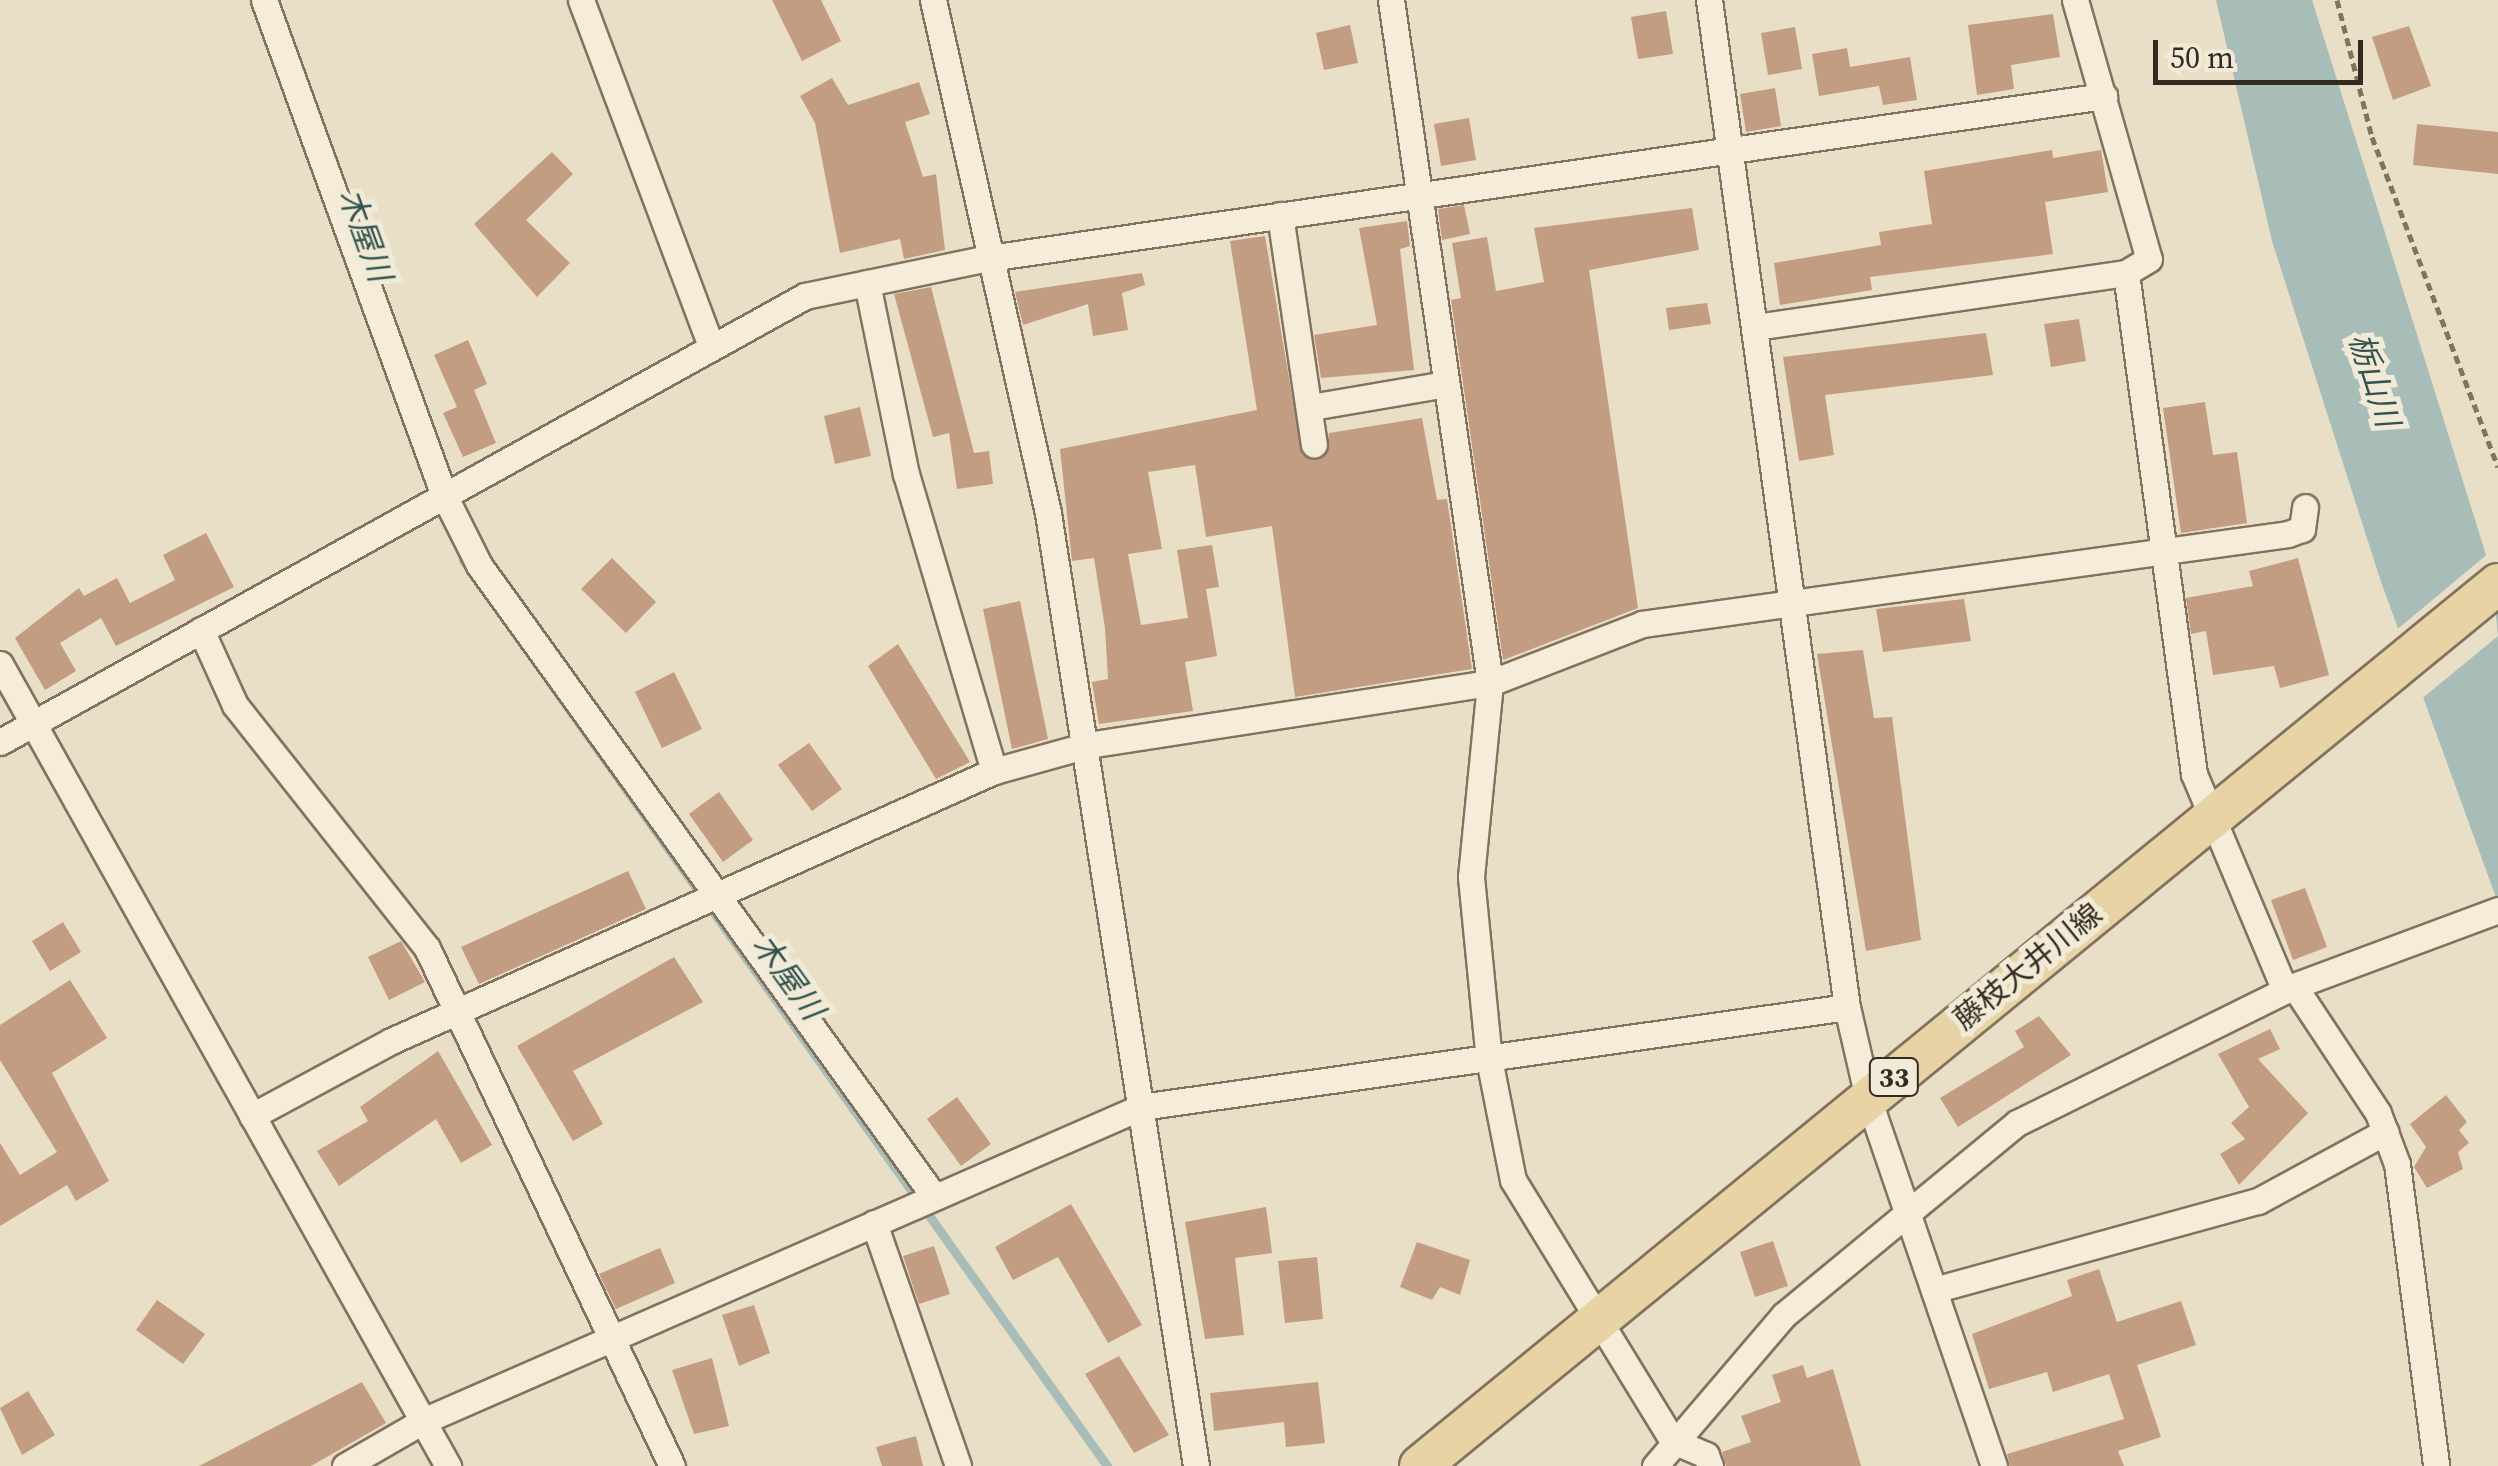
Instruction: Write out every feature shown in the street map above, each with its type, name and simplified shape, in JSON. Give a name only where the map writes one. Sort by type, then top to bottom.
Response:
[{"type":"main road","name":"藤枝大井川線","points":[[1420,1466],[2498,584]]},
{"type":"street","points":[[264,0],[443,493],[479,565],[710,905],[921,1201]]},
{"type":"street","points":[[581,0],[710,344]]},
{"type":"street","points":[[933,0],[1088,745],[1196,1466]]},
{"type":"street","points":[[1391,0],[1490,683],[1472,876],[1488,1059],[1513,1180],[1594,1324],[1673,1441],[1706,1455],[1710,1466]]},
{"type":"street","points":[[1708,0],[1796,603],[1847,1007],[1868,1098],[1994,1466]]},
{"type":"street","points":[[1755,327],[2126,274],[2149,259],[2075,0]]},
{"type":"street","points":[[0,742],[710,344],[806,296],[989,258],[2104,96]]},
{"type":"street","points":[[1280,215],[1314,444]]},
{"type":"street","points":[[2126,274],[2194,774],[2289,988],[2385,1132],[2398,1164],[2436,1466]]},
{"type":"street","points":[[868,283],[911,492],[994,772]]},
{"type":"street","points":[[1311,407],[1446,384]]},
{"type":"street","points":[[252,1116],[462,1010],[710,905],[994,772],[1088,745],[1490,683],[1642,624],[2288,534],[2302,528],[2305,507]]},
{"type":"street","points":[[201,630],[235,705],[348,840],[462,1010],[606,1341],[672,1466]]},
{"type":"street","points":[[0,664],[448,1466]]},
{"type":"street","points":[[1655,1466],[1784,1315],[1906,1206],[2016,1123],[2289,988],[2498,910]]},
{"type":"street","points":[[345,1466],[423,1421],[1141,1107],[1847,1007]]},
{"type":"street","points":[[1934,1290],[2258,1201],[2385,1132]]},
{"type":"street","points":[[874,1224],[958,1466]]},
{"type":"path","points":[[2336,0],[2372,138],[2498,467]]},
{"type":"water","name":"栃山川","points":[[2216,0],[2312,0],[2498,593],[2498,903],[2380,579],[2272,241]]},
{"type":"pier","points":[[2490,552],[2498,636],[2419,701],[2394,632]]},
{"type":"building","points":[[772,0],[821,0],[841,41],[802,61]]},
{"type":"building","points":[[1666,11],[1673,54],[1638,59],[1631,17]]},
{"type":"building","points":[[2053,14],[2060,57],[2011,65],[2014,89],[1977,95],[1968,25]]},
{"type":"building","points":[[1350,25],[1358,63],[1324,70],[1316,33]]},
{"type":"building","points":[[2409,26],[2431,86],[2393,100],[2372,37]]},
{"type":"building","points":[[1795,27],[1802,69],[1768,75],[1761,33]]},
{"type":"building","points":[[1847,48],[1850,67],[1910,57],[1917,100],[1883,105],[1879,86],[1819,96],[1812,54]]},
{"type":"building","points":[[832,78],[848,105],[919,82],[930,114],[905,122],[923,177],[936,174],[945,250],[904,259],[900,239],[840,253],[815,123],[800,96]]},
{"type":"building","points":[[1775,88],[1781,126],[1746,132],[1740,94]]},
{"type":"building","points":[[1469,118],[1476,160],[1441,166],[1434,124]]},
{"type":"building","points":[[2417,124],[2498,132],[2498,174],[2413,165]]},
{"type":"building","points":[[2052,150],[2053,158],[2101,150],[2108,192],[2045,202],[2053,254],[1870,277],[1872,290],[1780,305],[1774,263],[1881,245],[1879,232],[1932,224],[1924,171]]},
{"type":"building","points":[[552,152],[573,174],[526,220],[570,263],[537,297],[474,224]]},
{"type":"building","points":[[1464,205],[1470,234],[1442,240],[1438,209]]},
{"type":"building","points":[[1692,208],[1699,250],[1589,270],[1638,608],[1503,660],[1451,300],[1461,298],[1452,243],[1487,237],[1496,291],[1544,282],[1534,228]]},
{"type":"building","points":[[1407,221],[1410,246],[1400,249],[1414,370],[1321,378],[1314,335],[1377,325],[1359,228]]},
{"type":"building","points":[[1265,236],[1302,455],[1325,456],[1329,433],[1422,418],[1437,500],[1447,499],[1472,669],[1295,697],[1272,526],[1206,537],[1195,465],[1148,472],[1162,549],[1128,554],[1141,625],[1188,618],[1177,550],[1212,545],[1219,587],[1206,589],[1217,656],[1185,662],[1193,711],[1099,724],[1092,682],[1108,679],[1105,628],[1094,558],[1072,561],[1060,449],[1257,410],[1230,241]]},
{"type":"building","points":[[1142,273],[1145,285],[1122,293],[1128,330],[1093,336],[1088,304],[1023,325],[1015,292]]},
{"type":"building","points":[[931,287],[974,453],[989,451],[993,484],[957,489],[949,433],[933,437],[894,294]]},
{"type":"building","points":[[1707,303],[1711,324],[1669,330],[1666,308]]},
{"type":"building","points":[[2079,319],[2086,361],[2051,367],[2044,324]]},
{"type":"building","points":[[1986,333],[1993,375],[1825,395],[1834,455],[1799,461],[1783,357]]},
{"type":"building","points":[[468,340],[487,384],[474,390],[496,443],[463,457],[443,413],[457,407],[434,355]]},
{"type":"building","points":[[2205,402],[2213,455],[2237,452],[2247,523],[2181,533],[2163,408]]},
{"type":"building","points":[[860,407],[871,456],[835,464],[824,416]]},
{"type":"building","points":[[206,533],[234,587],[116,646],[101,618],[60,643],[76,671],[45,690],[15,638],[79,588],[84,596],[117,578],[130,603],[175,580],[163,555]]},
{"type":"building","points":[[612,558],[656,602],[626,633],[581,589]]},
{"type":"building","points":[[2298,558],[2329,675],[2280,688],[2274,666],[2213,675],[2206,631],[2191,634],[2186,598],[2253,586],[2249,571]]},
{"type":"building","points":[[1964,599],[1971,641],[1883,652],[1876,609]]},
{"type":"building","points":[[1020,601],[1048,739],[1012,749],[983,609]]},
{"type":"building","points":[[898,644],[970,762],[936,779],[868,666]]},
{"type":"building","points":[[1863,650],[1874,718],[1892,717],[1921,940],[1866,951],[1817,654]]},
{"type":"building","points":[[674,672],[702,729],[662,748],[635,692]]},
{"type":"building","points":[[809,743],[842,789],[812,811],[778,765]]},
{"type":"building","points":[[719,792],[753,840],[723,862],[689,814]]},
{"type":"building","points":[[628,871],[646,909],[479,984],[461,947]]},
{"type":"building","points":[[2305,888],[2327,947],[2293,960],[2271,900]]},
{"type":"building","points":[[63,922],[81,952],[50,971],[32,941]]},
{"type":"building","points":[[401,941],[425,982],[389,1000],[368,957]]},
{"type":"building","points":[[674,957],[703,1002],[573,1071],[603,1124],[573,1141],[517,1046]]},
{"type":"building","points":[[70,980],[107,1038],[52,1073],[109,1181],[76,1201],[67,1185],[0,1226],[0,1143],[20,1175],[57,1152],[0,1060],[0,1025]]},
{"type":"building","points":[[2039,1016],[2071,1055],[1958,1127],[1940,1098],[2024,1047],[2015,1031]]},
{"type":"building","points":[[2270,1029],[2280,1049],[2258,1059],[2308,1113],[2239,1185],[2220,1154],[2245,1139],[2231,1123],[2249,1107],[2218,1054]]},
{"type":"building","points":[[438,1051],[492,1145],[461,1163],[436,1119],[339,1186],[317,1151],[368,1121],[360,1107]]},
{"type":"building","points":[[2446,1095],[2467,1122],[2459,1130],[2469,1143],[2458,1152],[2463,1169],[2427,1188],[2414,1167],[2426,1147],[2410,1124]]},
{"type":"building","points":[[957,1097],[991,1144],[961,1166],[927,1119]]},
{"type":"building","points":[[1071,1204],[1142,1325],[1108,1343],[1058,1257],[1013,1280],[995,1247]]},
{"type":"building","points":[[1266,1207],[1272,1253],[1235,1258],[1244,1335],[1205,1339],[1185,1222]]},
{"type":"building","points":[[1773,1241],[1788,1286],[1755,1297],[1740,1252]]},
{"type":"building","points":[[1417,1242],[1470,1260],[1460,1295],[1440,1287],[1432,1300],[1400,1287]]},
{"type":"building","points":[[934,1246],[950,1294],[919,1304],[903,1256]]},
{"type":"building","points":[[660,1248],[675,1283],[616,1309],[599,1274]]},
{"type":"building","points":[[1317,1257],[1323,1319],[1285,1323],[1278,1261]]},
{"type":"building","points":[[2099,1269],[2117,1322],[2181,1301],[2196,1345],[2137,1365],[2161,1437],[2118,1451],[2124,1466],[2010,1466],[2007,1454],[2124,1419],[2109,1374],[2053,1392],[2047,1372],[1989,1389],[1972,1334],[2072,1296],[2067,1280]]},
{"type":"building","points":[[157,1300],[205,1334],[183,1364],[136,1330]]},
{"type":"building","points":[[754,1305],[770,1353],[739,1366],[722,1315]]},
{"type":"building","points":[[1119,1356],[1169,1435],[1134,1453],[1085,1374]]},
{"type":"building","points":[[712,1358],[729,1426],[694,1434],[672,1370]]},
{"type":"building","points":[[1803,1365],[1807,1378],[1833,1369],[1861,1466],[1726,1466],[1722,1452],[1751,1442],[1741,1416],[1781,1402],[1772,1375]]},
{"type":"building","points":[[362,1382],[386,1423],[311,1466],[199,1466]]},
{"type":"building","points":[[1318,1382],[1325,1443],[1286,1447],[1284,1422],[1214,1431],[1210,1393]]},
{"type":"building","points":[[28,1391],[55,1435],[22,1455],[0,1408]]},
{"type":"building","points":[[916,1436],[923,1466],[882,1466],[876,1447]]},
{"type":"waterway","name":"木屋川","points":[[463,560],[1107,1466]]}]
